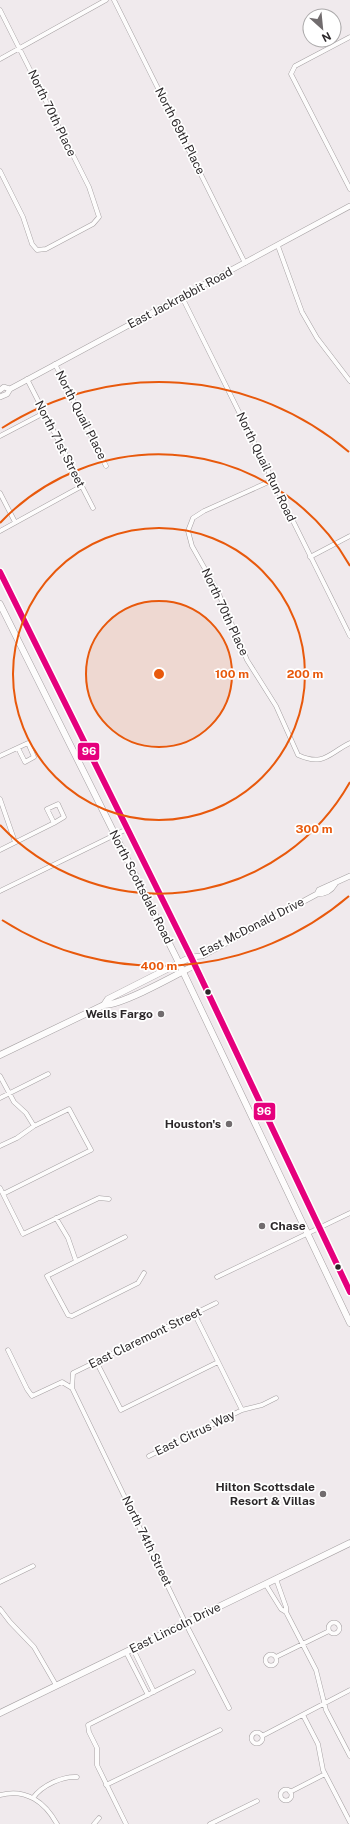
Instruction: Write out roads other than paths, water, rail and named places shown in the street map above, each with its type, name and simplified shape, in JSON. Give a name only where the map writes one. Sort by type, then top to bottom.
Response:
[{"type":"main road","name":"North Scottsdale Road","points":[[0,572],[195,965],[350,1292]]},
{"type":"main road","name":"North Scottsdale Road","points":[[0,604],[179,963],[350,1323]]},
{"type":"main road","name":"East McDonald Drive","points":[[0,1055],[104,1004],[108,999],[191,957]]},
{"type":"main road","name":"East McDonald Drive","points":[[104,1004],[112,1005],[195,965]]},
{"type":"main road","name":"East Lincoln Drive","points":[[0,1713],[350,1543]]},
{"type":"street","points":[[0,59],[106,0]]},
{"type":"street","name":"North 69th Place","points":[[114,0],[245,263]]},
{"type":"street","name":"North 70th Place","points":[[0,10],[89,187],[99,217],[93,224],[46,249],[37,250],[32,244],[23,217],[0,171]]},
{"type":"street","points":[[350,37],[295,66],[291,74],[350,189]]},
{"type":"street","name":"East Jackrabbit Road","points":[[0,397],[6,394],[10,389],[28,379],[350,206]]},
{"type":"street","points":[[278,246],[302,312],[317,338],[350,381]]},
{"type":"street","name":"North Quail Run Road","points":[[182,297],[350,636]]},
{"type":"street","name":"North Quail Place","points":[[56,364],[106,466]]},
{"type":"street","name":"North 71st Street","points":[[28,379],[93,508]]},
{"type":"street","name":"East Jackrabbit Road","points":[[0,390],[4,388],[10,389]]},
{"type":"street","points":[[0,436],[44,413]]},
{"type":"street","name":"North 70th Place","points":[[273,480],[204,511],[193,518],[188,532],[192,546],[218,592],[247,660],[276,706],[298,755],[307,760],[321,760],[333,755],[350,743]]},
{"type":"street","points":[[0,531],[82,486]]},
{"type":"street","points":[[0,493],[15,522]]},
{"type":"street","points":[[310,557],[350,536]]},
{"type":"street","points":[[0,756],[28,743],[34,757],[24,762],[18,748]]},
{"type":"street","points":[[0,799],[15,842]]},
{"type":"street","points":[[0,850],[54,823],[64,817],[58,804],[47,810],[54,823]]},
{"type":"street","points":[[0,891],[127,829]]},
{"type":"street","name":"East McDonald Drive","points":[[191,957],[202,956],[317,894],[323,894],[333,889],[335,884],[350,876]]},
{"type":"street","points":[[195,965],[202,956]]},
{"type":"street","points":[[0,1098],[48,1074]]},
{"type":"street","points":[[0,1076],[9,1094],[34,1126]]},
{"type":"street","points":[[0,1146],[17,1138],[34,1126],[69,1109],[91,1150],[3,1194]]},
{"type":"street","points":[[0,1188],[23,1234],[99,1198],[109,1199]]},
{"type":"street","points":[[217,1277],[308,1234],[350,1212]]},
{"type":"street","points":[[56,1218],[68,1238],[76,1261]]},
{"type":"street","points":[[125,1237],[47,1276],[68,1315],[72,1316],[138,1283],[144,1273]]},
{"type":"street","name":"East Claremont Street","points":[[73,1373],[216,1303]]},
{"type":"street","points":[[194,1313],[242,1410]]},
{"type":"street","points":[[8,1350],[27,1390],[32,1396],[62,1382],[72,1388]]},
{"type":"street","points":[[96,1361],[121,1410],[218,1362]]},
{"type":"street","name":"North 74th Street","points":[[73,1373],[72,1388],[229,1708]]},
{"type":"street","name":"East Citrus Way","points":[[149,1456],[242,1410],[262,1405],[276,1398]]},
{"type":"street","points":[[0,1582],[33,1566]]},
{"type":"street","points":[[276,1579],[286,1607],[286,1612]]},
{"type":"street","points":[[266,1584],[274,1599],[286,1612],[316,1670],[324,1704],[350,1756]]},
{"type":"street","points":[[0,1608],[10,1622],[34,1647],[47,1666],[56,1685]]},
{"type":"street","points":[[276,1657],[329,1631]]},
{"type":"street","points":[[133,1649],[154,1692]]},
{"type":"street","points":[[126,1652],[148,1695]]},
{"type":"street","points":[[126,1824],[97,1766],[97,1748],[89,1732],[88,1725],[193,1672]]},
{"type":"street","points":[[262,1736],[350,1690]]},
{"type":"street","points":[[303,1715],[318,1744],[325,1774],[350,1822]]},
{"type":"street","points":[[106,1785],[220,1730]]},
{"type":"street","points":[[290,1792],[325,1774]]},
{"type":"street","points":[[33,1798],[41,1790],[67,1777],[77,1777]]},
{"type":"street","points":[[0,1796],[18,1794],[33,1798],[48,1809],[57,1824]]},
{"type":"street","points":[[210,1824],[257,1801]]},
{"type":"street","points":[[94,1824],[99,1818]]},
{"type":"place","name":"Wells Fargo","points":[[161,1014]]},
{"type":"place","name":"Houston's","points":[[229,1124]]},
{"type":"place","name":"Chase","points":[[262,1226]]},
{"type":"place","name":"Hilton Scottsdale Resort & Villas","points":[[323,1494]]}]
